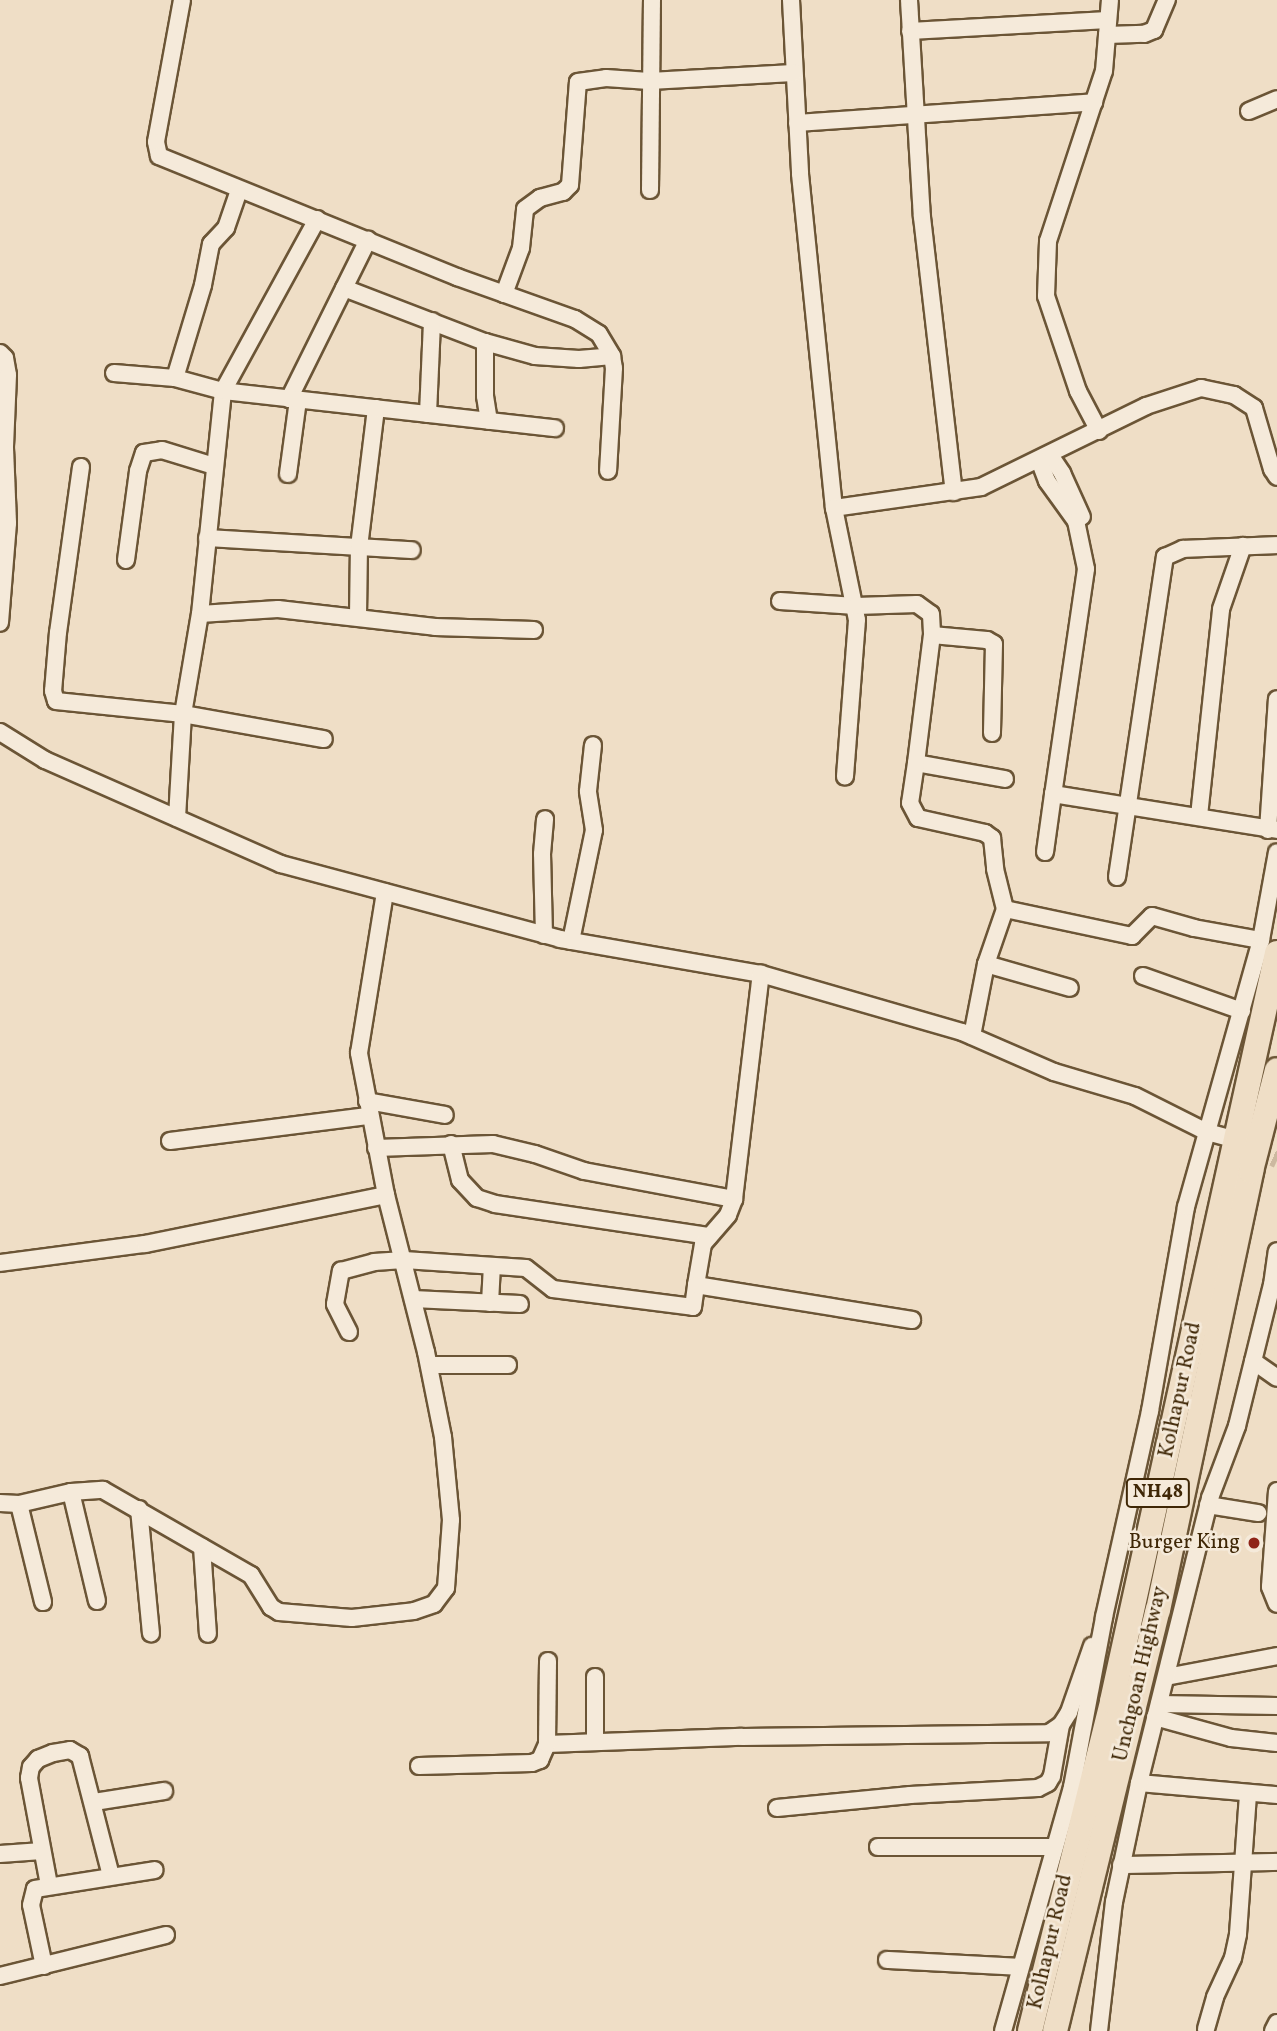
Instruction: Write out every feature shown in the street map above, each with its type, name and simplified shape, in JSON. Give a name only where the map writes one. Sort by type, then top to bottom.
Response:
[{"type":"highway","name":"Kolhapur Road","points":[[1030,2031],[1112,1701],[1269,946]]},
{"type":"highway","name":"Unchgoan Highway","points":[[1055,2031],[1143,1673],[1251,1171],[1277,1070]]},
{"type":"street","points":[[182,0],[156,149],[165,161],[504,294],[575,319],[599,334],[612,356],[608,471]]},
{"type":"street","points":[[650,190],[649,81],[652,0]]},
{"type":"street","points":[[790,0],[797,123],[834,508],[848,585],[856,606],[858,638],[845,777]]},
{"type":"street","points":[[909,0],[922,218],[954,492]]},
{"type":"street","points":[[1099,431],[1078,391],[1046,296],[1048,241],[1104,71],[1110,0]]},
{"type":"street","points":[[910,31],[1107,27],[1144,34],[1154,30],[1167,0]]},
{"type":"street","points":[[504,294],[521,248],[525,209],[540,198],[563,192],[570,185],[578,82],[606,78],[649,81],[794,73]]},
{"type":"street","points":[[1249,111],[1277,99]]},
{"type":"street","points":[[797,123],[1094,102]]},
{"type":"street","points":[[175,378],[203,285],[211,244],[226,228],[239,191]]},
{"type":"street","points":[[177,818],[183,714],[200,614],[223,391],[317,219]]},
{"type":"street","points":[[288,474],[293,399],[368,240]]},
{"type":"street","points":[[344,288],[485,342],[536,356],[579,359],[612,356]]},
{"type":"street","points":[[428,414],[432,321]]},
{"type":"street","points":[[485,342],[485,396],[489,421]]},
{"type":"street","points":[[0,353],[5,358],[8,375],[3,448],[8,523],[0,623]]},
{"type":"street","points":[[114,373],[175,378],[223,391],[555,428]]},
{"type":"street","points":[[834,508],[981,487],[1146,406],[1201,388],[1234,395],[1254,408],[1272,469],[1277,477]]},
{"type":"street","points":[[358,616],[359,547],[376,408]]},
{"type":"street","points":[[126,560],[138,471],[144,453],[162,450],[214,466]]},
{"type":"street","points":[[1044,457],[1082,514],[1081,534],[1086,582],[1045,852]]},
{"type":"street","points":[[81,467],[58,632],[55,701],[183,714],[324,739]]},
{"type":"street","points":[[207,538],[412,550]]},
{"type":"street","points":[[1117,877],[1130,805],[1163,562],[1169,552],[1176,550],[1277,545]]},
{"type":"street","points":[[1199,816],[1221,609],[1243,547]]},
{"type":"street","points":[[780,601],[856,606],[908,603],[923,606],[931,614],[932,635],[910,803],[912,813],[927,822],[985,833],[992,838],[995,869],[1005,909],[986,964],[972,1036]]},
{"type":"street","points":[[200,614],[278,609],[358,616],[435,627],[534,629]]},
{"type":"street","points":[[932,635],[987,640],[995,644],[992,733]]},
{"type":"street","points":[[1053,794],[1273,830],[1277,699]]},
{"type":"street","points":[[0,732],[45,760],[281,864],[544,935],[761,974],[972,1036],[1054,1072],[1135,1096],[1207,1132],[1230,1138]]},
{"type":"street","points":[[571,941],[594,830],[588,791],[593,745]]},
{"type":"street","points":[[916,763],[1005,779]]},
{"type":"street","points":[[544,935],[542,854],[545,820]]},
{"type":"street","points":[[1003,2031],[1072,1787],[1104,1617],[1150,1411],[1186,1207],[1242,1011],[1269,946],[1277,852]]},
{"type":"street","points":[[0,1503],[19,1504],[71,1492],[103,1490],[251,1575],[271,1607],[279,1612],[352,1618],[414,1611],[434,1604],[446,1588],[451,1520],[443,1437],[429,1365],[386,1195],[359,1053],[385,892]]},
{"type":"street","points":[[1005,909],[1132,936],[1152,915],[1269,946]]},
{"type":"street","points":[[986,964],[1070,988]]},
{"type":"street","points":[[349,1332],[335,1304],[341,1271],[374,1262],[404,1260],[526,1268],[552,1289],[693,1307],[704,1244],[727,1215],[734,1199],[761,974]]},
{"type":"street","points":[[1143,976],[1242,1011]]},
{"type":"street","points":[[170,1142],[368,1109],[445,1115]]},
{"type":"street","points":[[451,1144],[460,1180],[466,1189],[486,1201],[710,1236]]},
{"type":"street","points":[[376,1147],[493,1144],[584,1171],[734,1199]]},
{"type":"street","points":[[0,1263],[145,1244],[386,1195]]},
{"type":"street","points":[[1099,2031],[1105,1965],[1121,1865],[1139,1783],[1208,1505],[1237,1426],[1272,1285],[1277,1251]]},
{"type":"street","points":[[490,1303],[492,1266]]},
{"type":"street","points":[[696,1285],[912,1320]]},
{"type":"street","points":[[413,1299],[520,1304]]},
{"type":"street","points":[[1253,1361],[1277,1378]]},
{"type":"street","points":[[429,1365],[508,1364]]},
{"type":"street","points":[[1277,1491],[1270,1587],[1277,1604]]},
{"type":"street","points":[[71,1492],[97,1601]]},
{"type":"street","points":[[19,1504],[43,1602]]},
{"type":"street","points":[[1208,1505],[1258,1513]]},
{"type":"street","points":[[139,1509],[151,1633]]},
{"type":"street","points":[[202,1547],[208,1634]]},
{"type":"street","points":[[778,1808],[910,1795],[1038,1788],[1048,1783],[1052,1776],[1061,1725],[1104,1617]]},
{"type":"street","points":[[1166,1677],[1277,1657]]},
{"type":"street","points":[[419,1766],[532,1763],[544,1754],[547,1744],[548,1661]]},
{"type":"street","points":[[594,1677],[595,1742]]},
{"type":"street","points":[[1157,1711],[1277,1706]]},
{"type":"street","points":[[1157,1711],[1231,1738],[1277,1743]]},
{"type":"street","points":[[547,1744],[742,1737],[1049,1733],[1061,1725]]},
{"type":"street","points":[[49,1885],[29,1778],[31,1768],[38,1759],[70,1750],[80,1756],[111,1876]]},
{"type":"street","points":[[1139,1783],[1277,1795]]},
{"type":"street","points":[[94,1802],[163,1791]]},
{"type":"street","points":[[1206,2029],[1215,1997],[1233,1958],[1248,1793]]},
{"type":"street","points":[[878,1847],[1054,1847]]},
{"type":"street","points":[[0,1854],[42,1851]]},
{"type":"street","points":[[1121,1865],[1277,1862]]},
{"type":"street","points":[[44,1966],[31,1895],[35,1889],[155,1870]]},
{"type":"street","points":[[0,1976],[166,1935]]},
{"type":"street","points":[[887,1960],[1019,1967]]},
{"type":"street","points":[[1273,2031],[1277,2022]]},
{"type":"tunnel","points":[[1251,1148],[1277,1160]]},
{"type":"place","name":"Burger King","points":[[1254,1543]]}]
